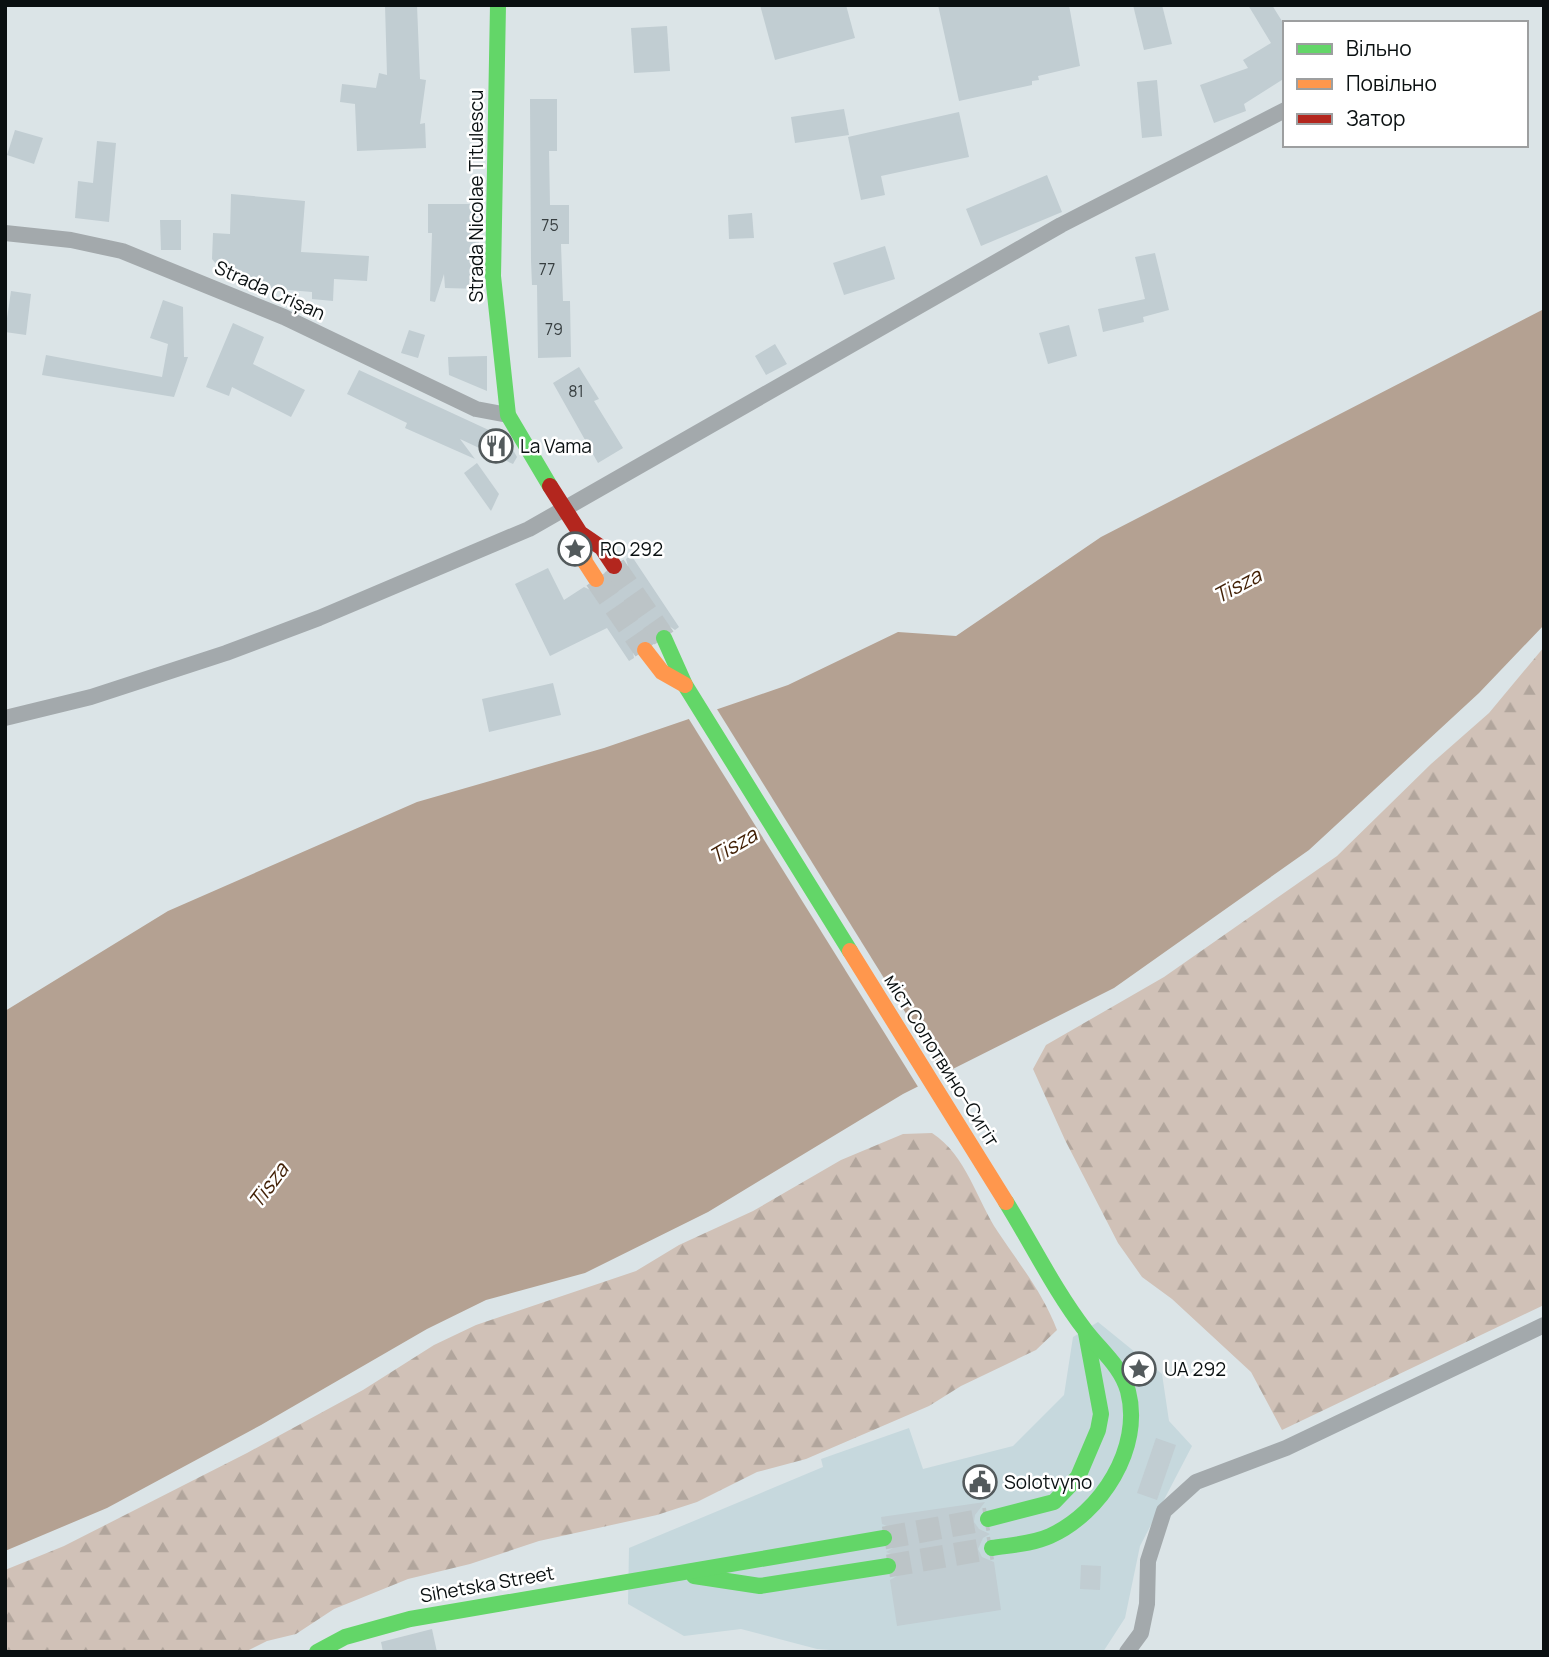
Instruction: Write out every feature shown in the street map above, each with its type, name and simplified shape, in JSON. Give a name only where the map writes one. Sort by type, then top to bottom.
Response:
[{"type":"street","name":"Strada Nicolae Titulescu","points":[[498,5],[493,276],[508,415],[580,533],[602,548],[614,566]]},
{"type":"street","points":[[5,718],[91,697],[226,653],[441,568],[565,511],[1061,225],[1283,111]]},
{"type":"street","name":"Strada Crișan","points":[[5,233],[71,240],[122,251],[284,317],[477,409],[508,415]]},
{"type":"street","name":"Strada Nicolae Titulescu","points":[[580,533],[584,562],[596,579]]},
{"type":"street","points":[[664,638],[685,685]]},
{"type":"street","points":[[645,650],[662,672],[685,685]]},
{"type":"street","name":"міст Солотвино–Сигіт","points":[[685,685],[1082,1324]]},
{"type":"street","points":[[988,1519],[1054,1502],[1066,1492],[1083,1467],[1101,1414],[1082,1324]]},
{"type":"street","points":[[992,1549],[1048,1536],[1068,1526],[1105,1491],[1118,1466],[1130,1431],[1129,1392],[1117,1364],[1082,1324]]},
{"type":"street","points":[[1127,1652],[1141,1633],[1147,1604],[1148,1561],[1164,1511],[1196,1482],[1286,1448],[1544,1325]]},
{"type":"street","name":"Sihetska Street","points":[[317,1652],[345,1637],[410,1619],[884,1538]]},
{"type":"street","name":"Sihetska Street","points":[[670,1573],[760,1586],[888,1566]]},
{"type":"shaded area","name":"Solotvyno","points":[[1098,1322],[1162,1374],[1169,1421],[1192,1446],[1140,1546],[1125,1618],[1103,1652],[856,1652],[817,1649],[741,1629],[684,1636],[628,1604],[629,1548],[823,1467],[821,1459],[909,1428],[923,1469],[1013,1446],[1064,1395],[1073,1337]]},
{"type":"green space","points":[[1544,647],[1544,1305],[1282,1430],[1251,1372],[1172,1299],[1142,1277],[1118,1243],[1065,1140],[1033,1069],[1046,1045],[1164,977],[1337,856],[1431,764],[1489,713]]},
{"type":"green space","points":[[932,1133],[954,1154],[962,1166],[990,1219],[1045,1304],[1057,1330],[1036,1350],[961,1386],[929,1406],[806,1459],[757,1472],[697,1502],[657,1515],[539,1541],[470,1564],[408,1579],[334,1609],[296,1634],[267,1641],[245,1652],[5,1652],[5,1570],[64,1546],[247,1453],[363,1390],[434,1345],[476,1325],[636,1271],[679,1245],[753,1211],[841,1160],[903,1134]]},
{"type":"water","name":"Tisza","points":[[1544,309],[1544,625],[1479,693],[1309,850],[1114,988],[903,1094],[708,1212],[585,1273],[486,1300],[427,1329],[261,1425],[107,1508],[5,1551],[5,1011],[168,911],[417,802],[604,748],[788,685],[898,632],[956,636],[1101,537]]},
{"type":"pier","points":[[715,706],[946,1078],[920,1090],[687,716]]},
{"type":"building","points":[[385,5],[417,5],[420,79],[426,80],[420,124],[425,123],[426,148],[357,151],[355,104],[340,102],[342,84],[376,88],[379,73],[387,75]]},
{"type":"building","points":[[760,5],[846,5],[855,38],[775,60]]},
{"type":"building","points":[[938,5],[1069,5],[1080,66],[1038,76],[1039,80],[1032,81],[1032,85],[959,101]]},
{"type":"building","points":[[1133,5],[1162,5],[1172,44],[1144,50]]},
{"type":"building","points":[[1248,5],[1272,5],[1283,23],[1283,79],[1244,104],[1246,111],[1214,123],[1200,85],[1248,68],[1243,60],[1271,43]]},
{"type":"building","points":[[667,26],[670,71],[634,73],[631,28]]},
{"type":"building","points":[[1157,80],[1162,136],[1142,138],[1137,82]]},
{"type":"building","points":[[530,99],[557,99],[557,151],[549,151],[550,205],[569,205],[569,244],[561,244],[563,301],[570,301],[571,357],[538,358],[537,285],[532,285],[531,261]]},
{"type":"building","points":[[844,109],[849,135],[795,143],[791,117]]},
{"type":"building","points":[[959,112],[969,157],[881,176],[885,195],[861,200],[848,137]]},
{"type":"building","points":[[15,130],[43,138],[34,164],[7,155]]},
{"type":"building","points":[[97,141],[116,143],[109,222],[75,218],[78,181],[93,183]]},
{"type":"building","points":[[1047,175],[1062,212],[981,246],[966,209]]},
{"type":"building","points":[[231,194],[305,201],[301,252],[369,256],[367,281],[334,279],[333,301],[312,299],[312,292],[255,287],[255,280],[229,279],[229,272],[221,270],[212,259],[213,233],[230,234]]},
{"type":"building","points":[[428,204],[478,204],[480,289],[445,288],[444,274],[435,302],[430,301],[432,233],[428,233]]},
{"type":"building","points":[[752,213],[754,238],[729,239],[728,215]]},
{"type":"building","points":[[160,220],[181,220],[181,250],[161,250]]},
{"type":"building","points":[[885,246],[895,279],[844,295],[833,263]]},
{"type":"building","points":[[1155,253],[1169,310],[1143,317],[1144,322],[1103,332],[1098,309],[1145,299],[1135,257]]},
{"type":"building","points":[[11,291],[31,294],[26,335],[5,332]]},
{"type":"building","points":[[163,300],[183,307],[184,357],[188,357],[174,397],[42,375],[46,355],[162,377],[168,344],[150,338]]},
{"type":"building","points":[[233,323],[264,337],[253,364],[305,390],[291,417],[232,387],[229,396],[206,387]]},
{"type":"building","points":[[1069,325],[1077,356],[1048,364],[1039,333]]},
{"type":"building","points":[[409,330],[425,335],[418,358],[401,353]]},
{"type":"building","points":[[775,344],[787,364],[766,375],[755,356]]},
{"type":"building","points":[[487,356],[487,391],[449,375],[448,357]]},
{"type":"building","points":[[579,367],[599,399],[594,401],[623,448],[598,463],[553,383]]},
{"type":"building","points":[[359,370],[506,438],[517,457],[513,464],[460,439],[475,459],[405,428],[407,423],[347,394]]},
{"type":"building","points":[[477,463],[499,494],[491,511],[464,473]]},
{"type":"building","points":[[631,555],[679,627],[675,630],[666,624],[659,625],[650,637],[637,639],[632,645],[634,658],[629,661],[607,628],[550,656],[515,584],[548,568],[564,600],[584,587],[597,593],[604,590],[610,579],[622,577],[628,566],[626,559]]},
{"type":"building","points":[[553,683],[561,715],[489,732],[482,699]]},
{"type":"building","points":[[1156,1438],[1176,1445],[1157,1500],[1137,1493]]},
{"type":"building","points":[[985,1502],[975,1515],[974,1522],[979,1529],[990,1534],[983,1538],[978,1549],[982,1557],[994,1562],[1001,1610],[897,1626],[890,1580],[897,1576],[902,1565],[898,1557],[886,1552],[893,1548],[898,1536],[894,1529],[882,1524],[881,1517]]},
{"type":"building","points":[[1081,1565],[1101,1566],[1100,1590],[1080,1589]]},
{"type":"building","points":[[432,1629],[437,1652],[383,1652],[381,1642]]},
{"type":"tunnel","points":[[614,566],[664,638]]},
{"type":"tunnel","points":[[596,579],[645,650]]},
{"type":"tunnel","points":[[884,1538],[988,1519]]},
{"type":"tunnel","points":[[888,1566],[992,1548]]},
{"type":"traffic: fast","points":[[498,5],[493,276],[508,415],[550,486]]},
{"type":"traffic: fast","points":[[664,638],[685,685],[850,951]]},
{"type":"traffic: fast","points":[[992,1548],[1043,1539],[1069,1526],[1086,1512],[1114,1476],[1129,1434],[1131,1413],[1125,1382],[1064,1299],[1006,1202]]},
{"type":"traffic: fast","points":[[988,1519],[1054,1502],[1078,1477],[1098,1430],[1101,1414],[1086,1333]]},
{"type":"traffic: fast","points":[[317,1652],[345,1637],[410,1619],[884,1538]]},
{"type":"traffic: fast","points":[[694,1576],[760,1586],[888,1566]]},
{"type":"traffic: slow","points":[[580,533],[585,562],[596,579]]},
{"type":"traffic: slow","points":[[645,650],[662,672],[685,685]]},
{"type":"traffic: slow","points":[[850,951],[1006,1202]]},
{"type":"traffic: jam","points":[[550,486],[580,533],[602,548],[614,566]]},
{"type":"place","name":"La Vama","points":[[496,446]]},
{"type":"place","name":"RO 292","points":[[575,549]]},
{"type":"place","name":"UA 292","points":[[1139,1369]]},
{"type":"place","name":"Solotvyno","points":[[980,1482]]}]
